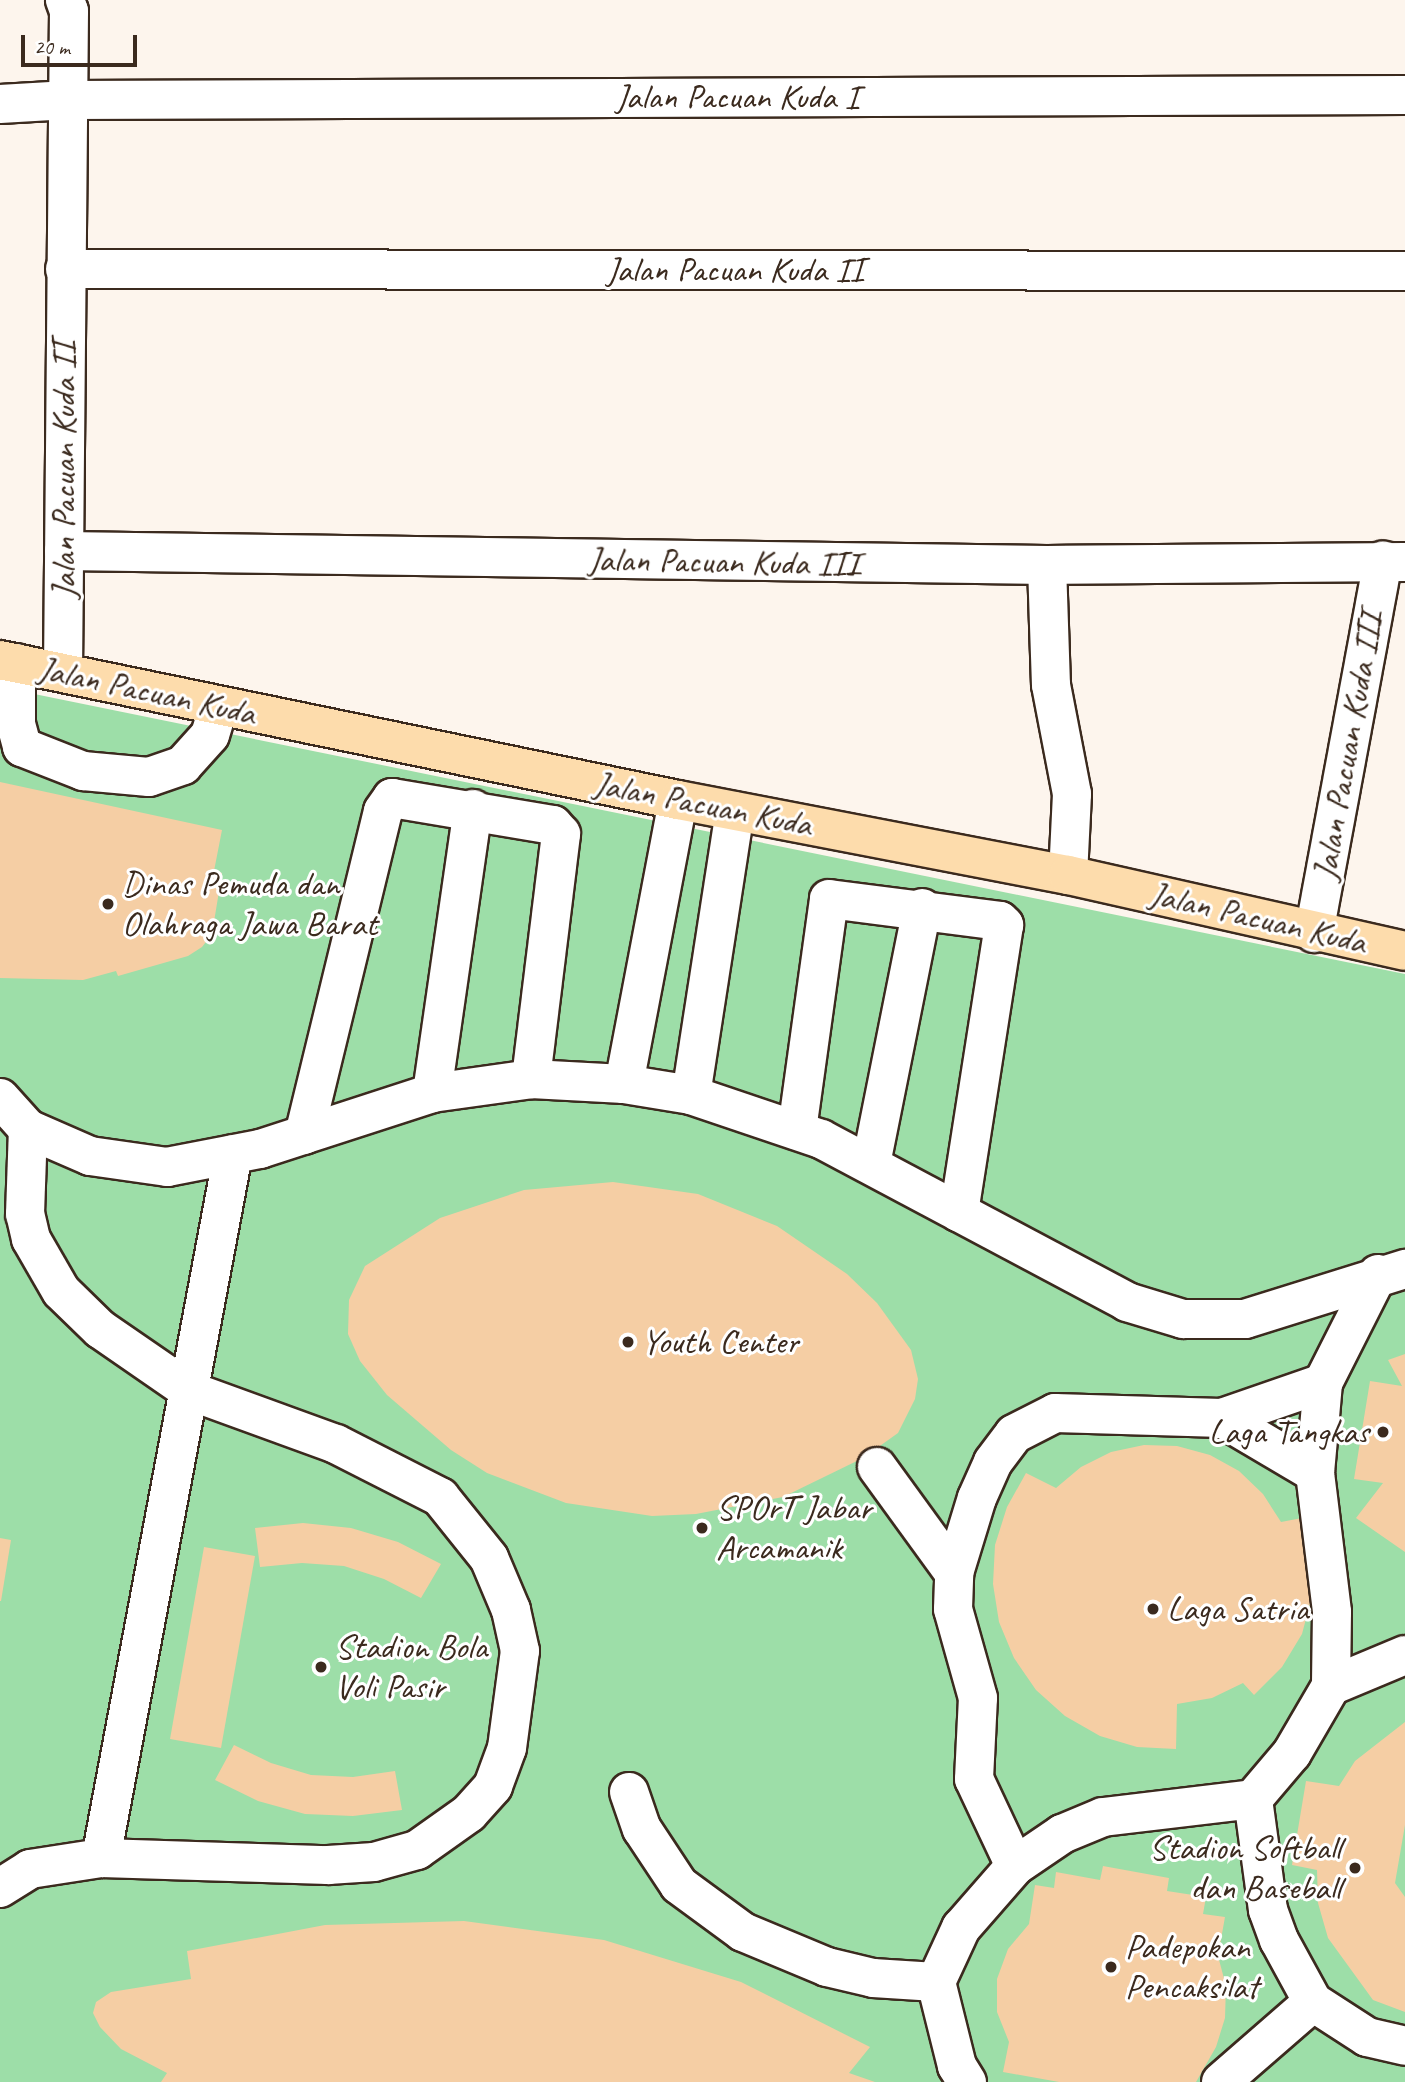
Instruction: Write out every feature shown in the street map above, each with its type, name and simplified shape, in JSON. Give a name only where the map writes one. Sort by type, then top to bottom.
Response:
[{"type":"main road","name":"Jalan Pacuan Kuda","points":[[8,662],[678,800],[1068,875],[1314,933],[1405,951]]},
{"type":"street","points":[[65,0],[69,10],[68,100]]},
{"type":"street","name":"Jalan Pacuan Kuda I","points":[[0,104],[68,100],[1405,94]]},
{"type":"street","name":"Jalan Pacuan Kuda II","points":[[63,672],[68,100]]},
{"type":"street","name":"Jalan Pacuan Kuda II","points":[[65,269],[1405,271]]},
{"type":"street","name":"Jalan Pacuan Kuda III","points":[[64,551],[1047,565],[1394,561],[1314,933]]},
{"type":"street","points":[[1047,565],[1051,685],[1072,794],[1068,875]]},
{"type":"street","points":[[8,662],[16,724],[11,744],[83,771],[149,777],[183,765],[210,735],[219,706]]},
{"type":"street","points":[[304,1135],[385,804],[397,798],[552,825],[563,838],[531,1079]]},
{"type":"street","points":[[624,1084],[678,800]]},
{"type":"street","points":[[432,1093],[472,809]]},
{"type":"street","points":[[691,1095],[735,811]]},
{"type":"street","points":[[797,1130],[827,902],[837,898],[922,908],[1004,925],[958,1212]]},
{"type":"street","points":[[871,1164],[922,908]]},
{"type":"street","points":[[0,1098],[28,1129],[90,1156],[167,1167],[233,1154],[304,1135],[432,1093],[531,1079],[624,1084],[691,1095],[797,1130],[871,1164],[1127,1302],[1183,1319],[1245,1319],[1391,1272]]},
{"type":"street","points":[[0,1888],[30,1869],[101,1858],[328,1865],[374,1862],[417,1850],[469,1813],[493,1786],[507,1748],[520,1651],[511,1610],[489,1558],[465,1524],[440,1497],[396,1471],[251,1411],[190,1391],[100,1329],[61,1291],[31,1239],[25,1214],[22,1191],[28,1129]]},
{"type":"street","points":[[101,1858],[233,1154]]},
{"type":"street","points":[[967,2082],[957,2066],[936,1982],[961,1928],[1014,1866],[1062,1834],[1103,1817],[1253,1799],[1292,1754],[1331,1686],[1332,1612],[1315,1473],[1323,1383],[1391,1272]]},
{"type":"street","points":[[1014,1866],[974,1779],[978,1698],[955,1622],[954,1573],[976,1498],[993,1462],[1014,1434],[1034,1420],[1055,1413],[1222,1418],[1323,1383]]},
{"type":"street","points":[[1222,1418],[1315,1473]]},
{"type":"street","points":[[877,1467],[954,1573]]},
{"type":"street","points":[[1331,1686],[1405,1655]]},
{"type":"street","points":[[629,1792],[642,1829],[679,1885],[743,1932],[827,1967],[873,1978],[936,1982]]},
{"type":"street","points":[[1253,1799],[1268,1910],[1279,1940],[1313,2002],[1367,2037],[1405,2046]]},
{"type":"street","points":[[1221,2082],[1313,2002]]},
{"type":"green space","name":"SPOrT Jabar Arcamanik","points":[[0,687],[1405,974],[1405,2082],[0,2082]]},
{"type":"building","name":"Dinas Pemuda dan Olahraga Jawa Barat","points":[[0,782],[222,830],[214,871],[222,873],[212,934],[202,947],[188,956],[118,976],[116,971],[83,980],[0,978]]},
{"type":"building","name":"Youth Center","points":[[613,1182],[698,1194],[777,1226],[847,1274],[877,1303],[911,1350],[918,1379],[915,1399],[898,1433],[863,1458],[783,1497],[696,1514],[652,1516],[566,1503],[487,1473],[451,1450],[387,1395],[360,1361],[348,1334],[349,1300],[365,1266],[440,1218],[524,1190]]},
{"type":"building","name":"Laga Tangkas","points":[[1405,1354],[1405,1552],[1356,1518],[1383,1483],[1354,1479],[1370,1381],[1402,1386],[1388,1360]]},
{"type":"building","name":"Laga Satria","points":[[1144,1445],[1177,1446],[1210,1455],[1239,1471],[1263,1494],[1281,1522],[1302,1518],[1312,1596],[1302,1634],[1282,1667],[1254,1695],[1243,1683],[1212,1698],[1177,1704],[1176,1749],[1137,1747],[1100,1736],[1065,1716],[1036,1690],[1014,1658],[999,1622],[993,1584],[995,1545],[1007,1507],[1026,1473],[1056,1488],[1081,1467],[1111,1452]]},
{"type":"building","points":[[303,1523],[351,1528],[398,1542],[441,1564],[421,1598],[384,1579],[344,1566],[302,1563],[260,1567],[255,1528]]},
{"type":"building","points":[[0,1538],[11,1540],[1,1601],[0,1601]]},
{"type":"building","points":[[204,1547],[255,1556],[221,1748],[170,1739]]},
{"type":"building","name":"Stadion Softball dan Baseball","points":[[1405,1722],[1405,1825],[1395,1883],[1405,1897],[1405,2012],[1373,2000],[1328,1938],[1318,1903],[1317,1870],[1292,1865],[1306,1781],[1339,1786],[1355,1761]]},
{"type":"building","points":[[234,1745],[271,1763],[311,1775],[353,1777],[395,1771],[402,1810],[353,1816],[305,1814],[258,1801],[215,1780]]},
{"type":"building","name":"Padepokan Pencaksilat","points":[[1103,1866],[1169,1878],[1167,1891],[1206,1897],[1203,1914],[1225,1917],[1218,1956],[1226,1986],[1225,2018],[1216,2047],[1196,2082],[1059,2082],[1003,2072],[1009,2042],[997,2012],[997,1979],[1008,1949],[1029,1924],[1035,1885],[1054,1888],[1056,1872],[1100,1880]]},
{"type":"building","points":[[464,1921],[604,1940],[741,1982],[870,2047],[849,2073],[875,2082],[161,2082],[167,2073],[121,2049],[100,2027],[93,2013],[96,2002],[111,1992],[191,1979],[187,1951],[325,1925]]},
{"type":"place","name":"Dinas Pemuda dan Olahraga Jawa Barat","points":[[108,904]]},
{"type":"place","name":"Youth Center","points":[[628,1342]]},
{"type":"place","name":"Laga Tangkas","points":[[1383,1432]]},
{"type":"place","name":"SPOrT Jabar Arcamanik","points":[[702,1528]]},
{"type":"place","name":"Laga Satria","points":[[1153,1609]]},
{"type":"place","name":"Stadion Bola Voli Pasir","points":[[321,1667]]},
{"type":"place","name":"Stadion Softball dan Baseball","points":[[1355,1868]]},
{"type":"place","name":"Padepokan Pencaksilat","points":[[1111,1967]]}]
